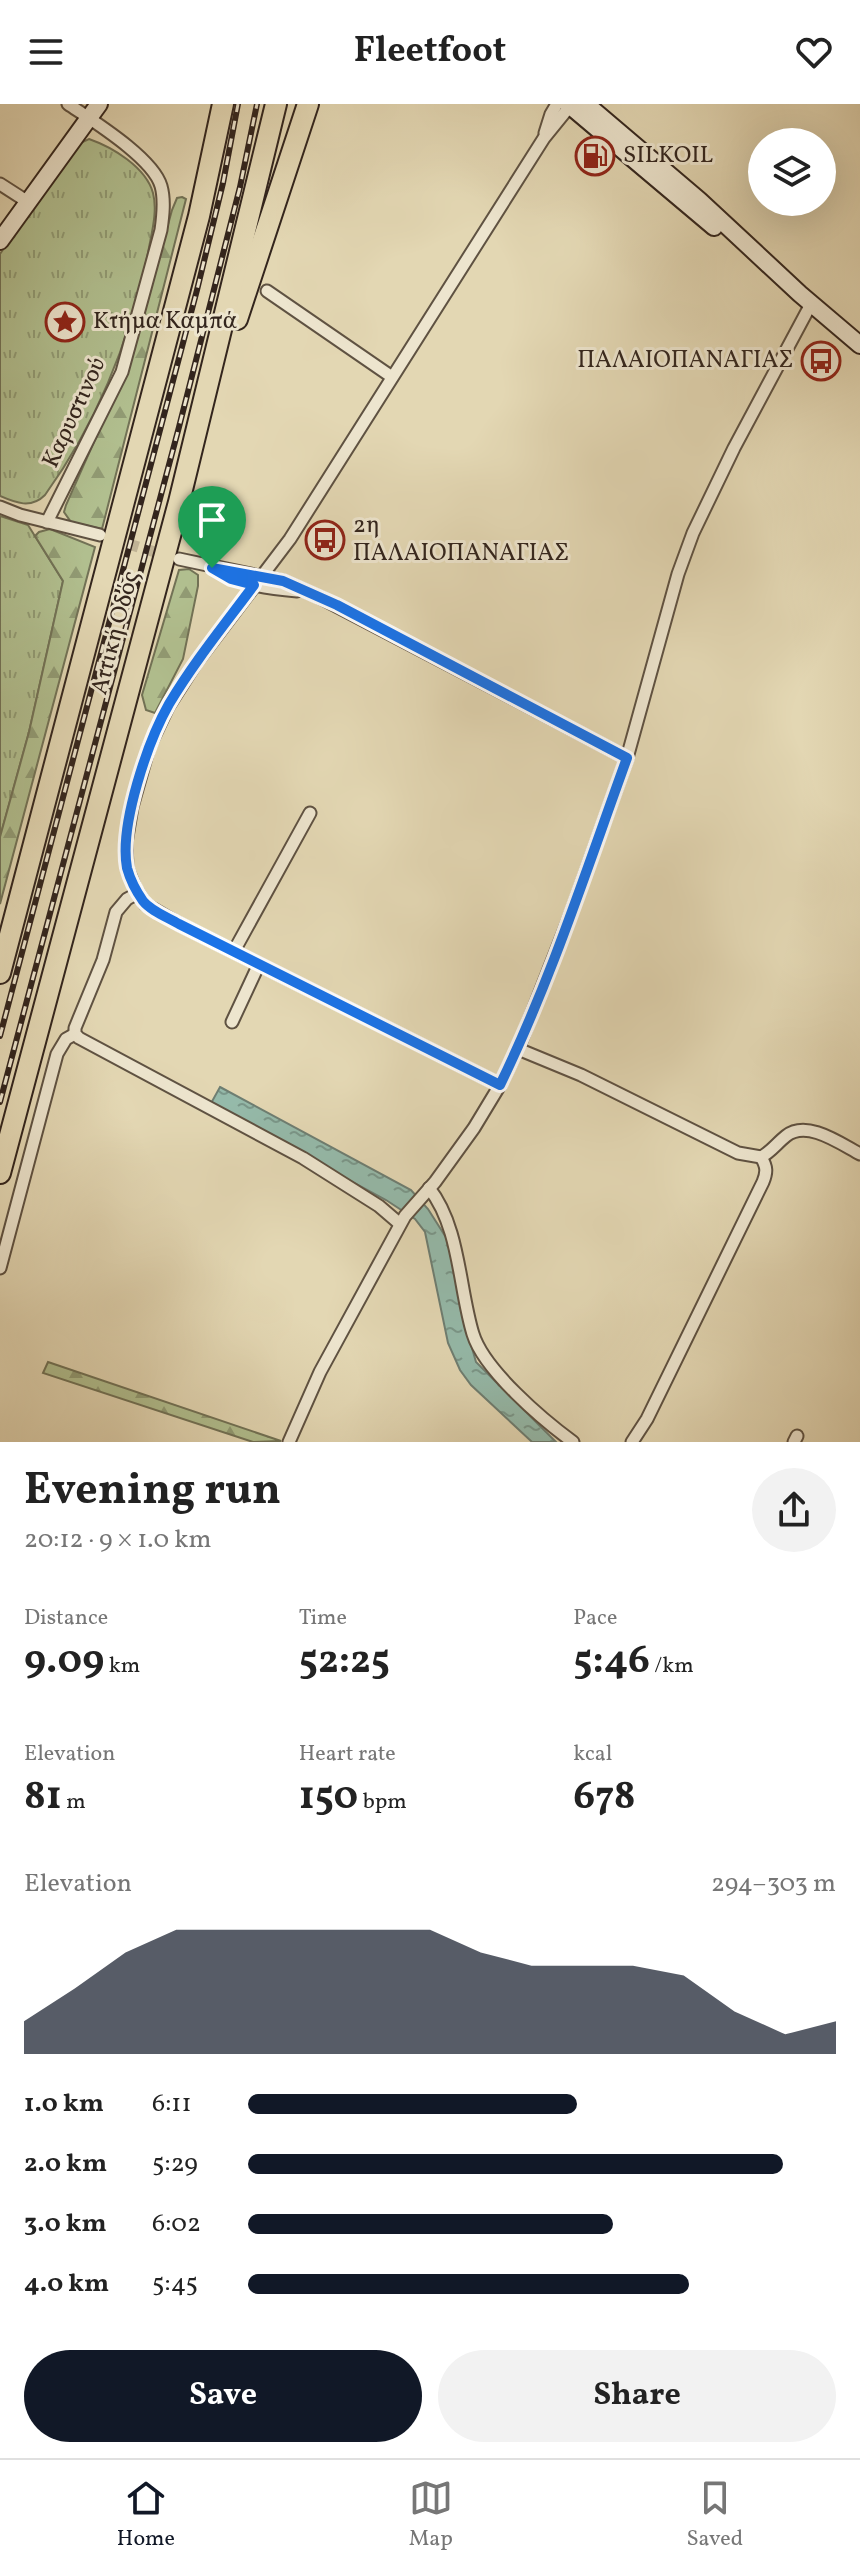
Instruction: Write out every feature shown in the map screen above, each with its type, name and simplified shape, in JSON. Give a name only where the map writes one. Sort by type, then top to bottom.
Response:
[{"type":"highway","points":[[187,260],[212,104]]},
{"type":"highway","name":"Αττική Οδός","points":[[0,973],[212,164],[223,104]]},
{"type":"highway","name":"Αττική Οδός","points":[[0,1173],[179,502],[276,104]]},
{"type":"highway","points":[[179,502],[308,104]]},
{"type":"main road","points":[[570,104],[692,210],[860,345]]},
{"type":"main road","points":[[0,241],[93,111]]},
{"type":"street","name":"Καρυστινού","points":[[47,522],[122,372],[163,215],[162,189],[152,168],[93,111],[68,104]]},
{"type":"street","points":[[500,1085],[145,904],[127,868],[126,843],[132,807],[149,747],[168,707],[196,663],[290,539],[544,138],[570,104]]},
{"type":"street","points":[[0,184],[28,202]]},
{"type":"street","points":[[267,291],[392,377]]},
{"type":"street","points":[[289,1442],[320,1372],[403,1220],[474,1128],[518,1049],[627,758],[678,574],[693,533],[806,299]]},
{"type":"street","points":[[0,507],[100,535]]},
{"type":"street","points":[[179,559],[212,568],[231,579],[258,580],[302,591],[337,605],[627,758]]},
{"type":"street","points":[[234,951],[310,813]]},
{"type":"street","points":[[138,893],[127,899],[116,912],[103,960],[80,1012],[75,1034],[303,1158],[403,1220]]},
{"type":"street","points":[[232,1022],[259,964]]},
{"type":"street","points":[[0,1268],[57,1054],[66,1039],[75,1034]]},
{"type":"street","points":[[518,1049],[581,1075],[738,1153],[761,1157],[792,1132],[801,1131],[822,1134],[860,1154]]},
{"type":"street","points":[[632,1442],[647,1419],[763,1182],[766,1166],[761,1157]]},
{"type":"street","points":[[426,1192],[437,1198],[446,1219],[477,1345],[495,1371],[550,1425],[573,1442]]},
{"type":"green space","name":"Kτήμα Καμπά","points":[[89,139],[127,159],[143,175],[153,193],[154,223],[132,317],[96,410],[45,495],[34,502],[18,502],[0,496],[0,254],[78,144]]},
{"type":"green space","points":[[177,198],[186,199],[102,529],[71,522],[64,512],[66,505],[133,354],[172,210]]},
{"type":"green space","points":[[0,516],[28,525],[63,581],[29,732],[0,837]]},
{"type":"green space","points":[[50,529],[95,547],[0,904],[0,837],[29,732],[63,581],[35,536]]},
{"type":"green space","points":[[189,569],[198,575],[198,586],[183,659],[155,713],[146,710],[142,695],[179,570]]},
{"type":"green space","points":[[48,1362],[281,1441],[253,1442],[43,1373]]},
{"type":"water","points":[[220,1087],[411,1190],[428,1209],[447,1239],[476,1362],[556,1442],[532,1442],[471,1385],[460,1370],[448,1343],[425,1232],[415,1219],[386,1200],[210,1105]]},
{"type":"tunnel","points":[[112,539],[168,556]]},
{"type":"railway","points":[[0,1036],[197,290],[238,104]]},
{"type":"railway","points":[[0,1102],[179,427],[240,187],[257,104]]},
{"type":"place","name":"SILKOIL","points":[[595,156]]},
{"type":"place","name":"Kτήμα Καμπά","points":[[65,322]]},
{"type":"place","name":"ΠΑΛΑΙΟΠΑΝΑΓΙΑΣ","points":[[821,361]]},
{"type":"place","name":"2η ΠΑΛΑΙΟΠΑΝΑΓΙΑΣ","points":[[325,540]]},
{"type":"route","points":[[212,568],[283,581],[337,605],[627,758],[572,911],[521,1041],[500,1085],[179,924],[145,904],[135,888],[127,868],[126,843],[132,807],[149,747],[168,707],[196,663],[254,585],[231,579],[212,568]]}]
